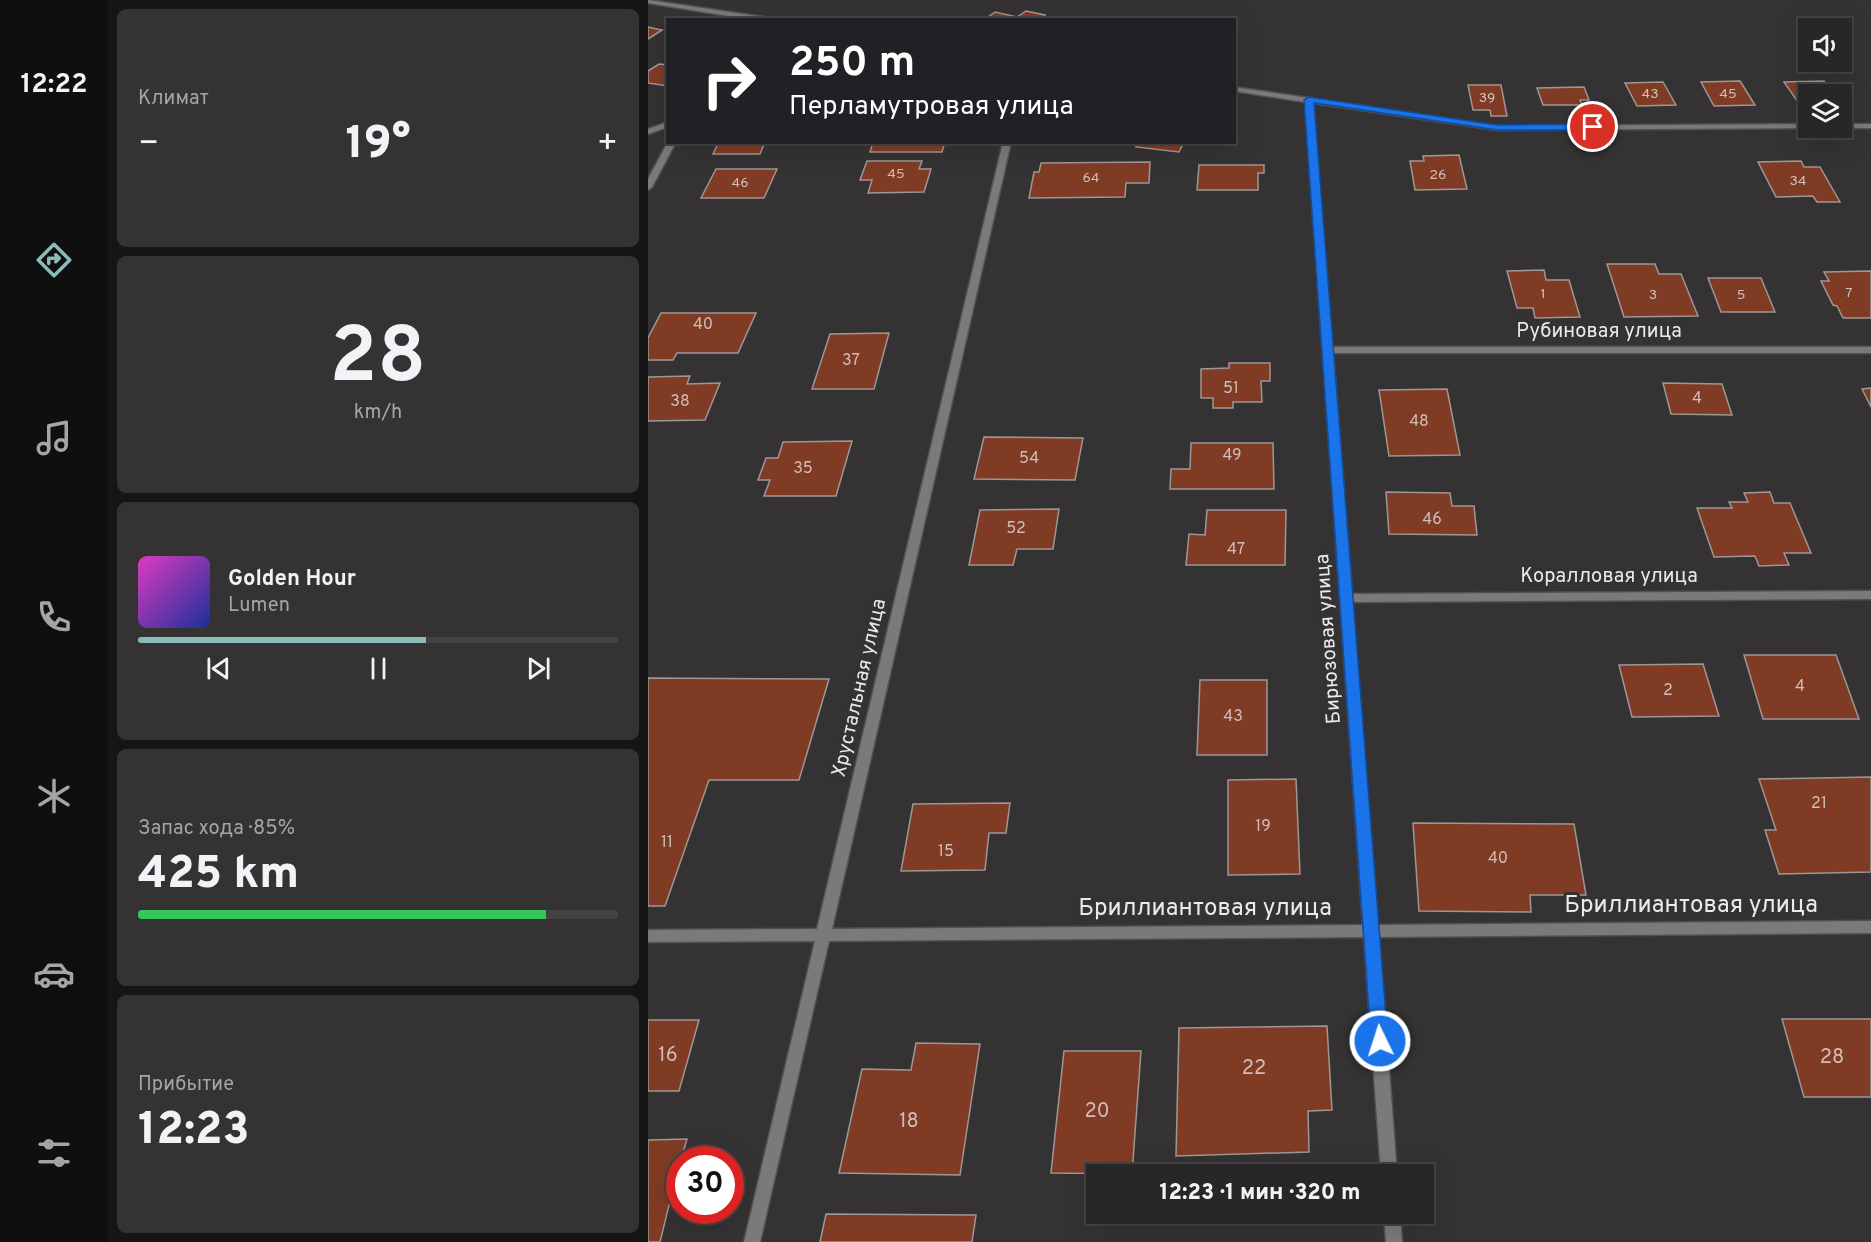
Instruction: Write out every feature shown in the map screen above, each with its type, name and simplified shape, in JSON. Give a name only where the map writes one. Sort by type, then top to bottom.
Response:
[{"type":"street","points":[[648,1],[757,18]]},
{"type":"street","points":[[1236,89],[1497,128],[1798,126]]},
{"type":"street","name":"Бирюзовая улица","points":[[1309,100],[1388,1164]]},
{"type":"street","points":[[648,132],[666,125]]},
{"type":"street","points":[[1852,126],[1871,126]]},
{"type":"street","points":[[648,187],[671,144]]},
{"type":"street","name":"Хрустальная улица","points":[[752,1242],[1007,144]]},
{"type":"street","name":"Рубиновая улица","points":[[1328,350],[1871,350]]},
{"type":"street","name":"Коралловая улица","points":[[1347,598],[1871,595]]},
{"type":"street","name":"Бриллиантовая улица","points":[[648,936],[1871,927]]},
{"type":"street","points":[[1393,1224],[1394,1242]]},
{"type":"building","points":[[1026,11],[1045,15],[1041,18],[987,18],[995,12],[1017,17]]},
{"type":"building","points":[[648,27],[662,30],[648,39]]},
{"type":"building","points":[[659,64],[666,65],[666,86],[648,83],[648,71]]},
{"type":"building","points":[[1740,81],[1755,105],[1714,106],[1701,82]]},
{"type":"building","points":[[1824,81],[1826,84],[1798,84],[1798,102],[1784,82]]},
{"type":"building","points":[[1663,82],[1676,105],[1637,106],[1625,83]]},
{"type":"building","points":[[1468,85],[1501,85],[1507,116],[1491,116],[1490,110],[1473,110]]},
{"type":"building","points":[[1584,87],[1589,100],[1580,100],[1582,105],[1543,105],[1537,88]]},
{"type":"building","points":[[718,144],[764,144],[760,154],[713,154]]},
{"type":"building","points":[[872,144],[944,144],[942,152],[870,152]]},
{"type":"building","points":[[1138,144],[1183,144],[1179,152],[1136,147]]},
{"type":"building","points":[[1459,155],[1467,189],[1415,190],[1410,161],[1424,161],[1423,156]]},
{"type":"building","points":[[867,161],[922,161],[919,169],[931,169],[924,192],[868,193],[872,180],[860,180]]},
{"type":"building","points":[[1801,161],[1804,167],[1820,167],[1840,202],[1817,202],[1813,196],[1776,197],[1758,162]]},
{"type":"building","points":[[1150,162],[1149,183],[1126,183],[1125,197],[1029,198],[1034,172],[1039,172],[1041,163]]},
{"type":"building","points":[[1199,165],[1264,165],[1264,173],[1258,173],[1258,190],[1197,190]]},
{"type":"building","points":[[716,169],[777,169],[764,198],[701,198]]},
{"type":"building","points":[[1607,264],[1655,264],[1659,274],[1681,274],[1698,316],[1624,317]]},
{"type":"building","points":[[1544,270],[1546,280],[1569,280],[1580,317],[1535,318],[1533,308],[1517,308],[1507,271]]},
{"type":"building","points":[[1871,271],[1871,318],[1843,318],[1837,306],[1833,305],[1821,281],[1829,281],[1824,272]]},
{"type":"building","points":[[1708,278],[1761,278],[1775,312],[1721,312]]},
{"type":"building","points":[[661,313],[756,313],[738,353],[677,353],[673,360],[648,360],[648,338]]},
{"type":"building","points":[[889,333],[874,389],[812,389],[830,334]]},
{"type":"building","points":[[1229,363],[1270,363],[1270,381],[1261,381],[1262,402],[1233,402],[1233,408],[1213,408],[1213,398],[1201,398],[1201,369],[1229,368]]},
{"type":"building","points":[[690,376],[687,384],[720,383],[705,420],[648,421],[648,377]]},
{"type":"building","points":[[1663,383],[1722,384],[1732,415],[1671,414]]},
{"type":"building","points":[[1871,388],[1871,407],[1862,389]]},
{"type":"building","points":[[1447,389],[1460,455],[1389,456],[1379,390]]},
{"type":"building","points":[[984,437],[1083,438],[1075,480],[974,479]]},
{"type":"building","points":[[852,441],[836,496],[764,496],[770,480],[758,480],[766,458],[778,458],[783,442]]},
{"type":"building","points":[[1191,443],[1273,443],[1274,489],[1170,489],[1171,469],[1190,469]]},
{"type":"building","points":[[1386,492],[1450,493],[1452,506],[1474,506],[1477,535],[1389,534]]},
{"type":"building","points":[[1770,492],[1774,503],[1790,503],[1811,553],[1784,553],[1789,565],[1759,566],[1755,556],[1714,557],[1697,508],[1732,508],[1729,502],[1748,502],[1744,493]]},
{"type":"building","points":[[1059,509],[1053,549],[1017,549],[1013,565],[969,565],[980,510]]},
{"type":"building","points":[[1207,510],[1286,510],[1285,565],[1186,565],[1189,534],[1205,535]]},
{"type":"building","points":[[1744,655],[1836,655],[1859,719],[1763,719]]},
{"type":"building","points":[[1703,664],[1719,716],[1632,717],[1619,665]]},
{"type":"building","points":[[648,678],[829,679],[799,780],[709,780],[665,906],[648,906]]},
{"type":"building","points":[[1200,680],[1267,680],[1267,755],[1197,755]]},
{"type":"building","points":[[1871,777],[1871,872],[1779,874],[1765,830],[1776,830],[1759,779]]},
{"type":"building","points":[[1296,779],[1300,874],[1228,875],[1228,780]]},
{"type":"building","points":[[1010,803],[1006,833],[989,833],[985,870],[901,871],[913,804]]},
{"type":"building","points":[[1413,823],[1574,824],[1586,895],[1530,895],[1531,912],[1419,911]]},
{"type":"building","points":[[1782,1019],[1871,1019],[1871,1097],[1804,1097]]},
{"type":"building","points":[[648,1020],[699,1020],[679,1091],[648,1091]]},
{"type":"building","points":[[1327,1026],[1332,1110],[1308,1111],[1309,1152],[1176,1156],[1179,1028]]},
{"type":"building","points":[[916,1043],[980,1044],[960,1175],[839,1173],[862,1069],[911,1070]]},
{"type":"building","points":[[1064,1051],[1141,1051],[1133,1164],[1086,1164],[1086,1173],[1051,1173]]},
{"type":"building","points":[[687,1139],[685,1146],[666,1146],[666,1217],[660,1242],[648,1242],[648,1140]]},
{"type":"building","points":[[826,1214],[976,1215],[972,1242],[820,1242]]},
{"type":"route","points":[[1380,1041],[1309,100],[1497,128],[1593,127]]}]
